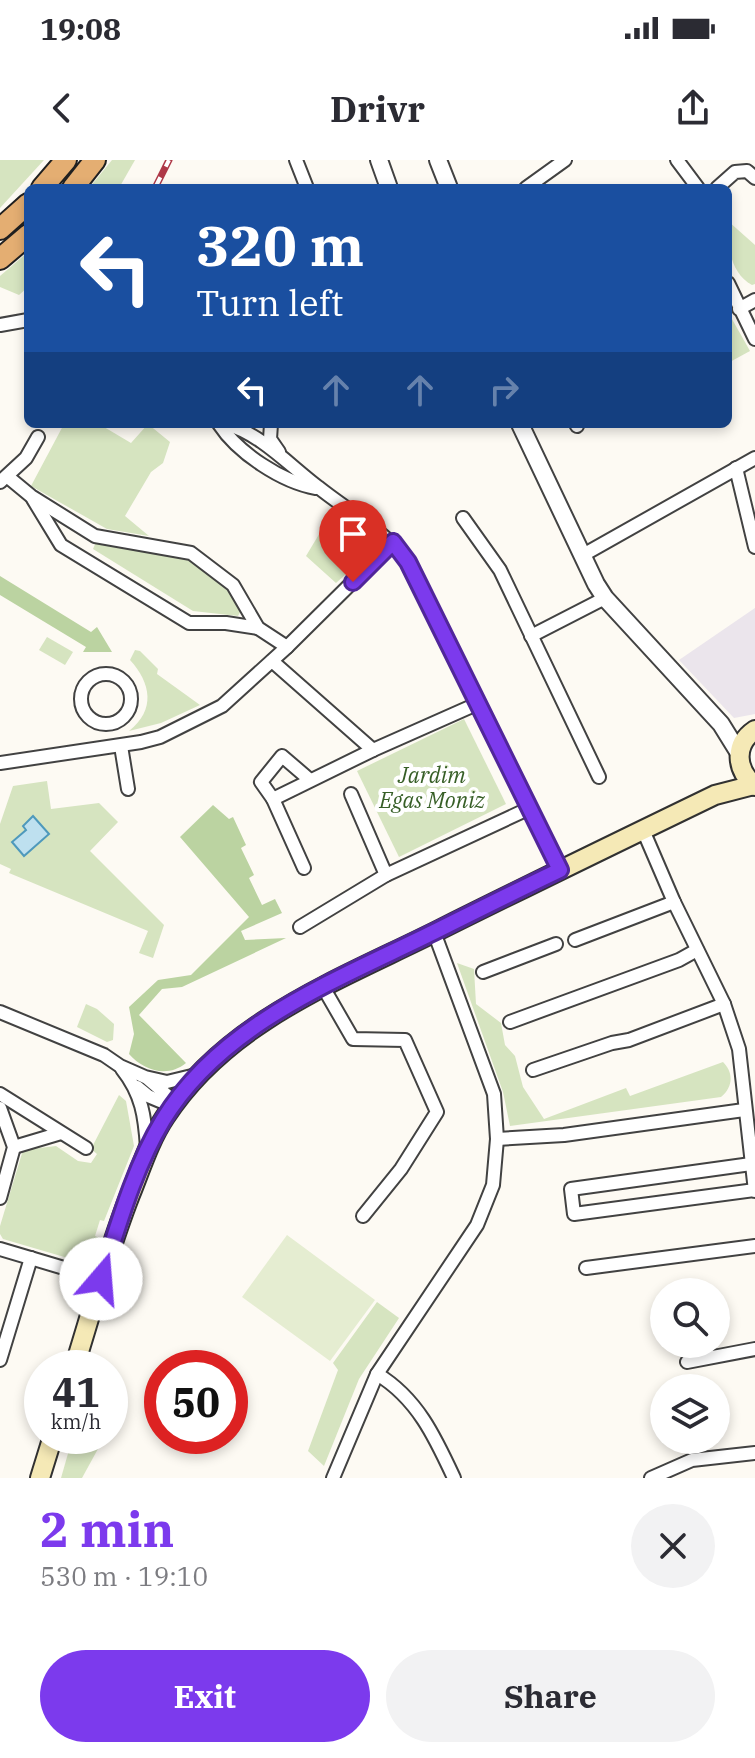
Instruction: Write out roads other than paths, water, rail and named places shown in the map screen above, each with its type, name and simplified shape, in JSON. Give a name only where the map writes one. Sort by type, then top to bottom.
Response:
[{"type":"highway","points":[[45,184],[66,160]]},
{"type":"highway","points":[[76,184],[95,160]]},
{"type":"highway","points":[[0,229],[24,208]]},
{"type":"highway","points":[[0,259],[24,238]]},
{"type":"main road","points":[[715,795],[739,759],[743,741],[755,728]]},
{"type":"main road","points":[[739,759],[745,777],[755,785]]},
{"type":"main road","points":[[79,1350],[147,1149],[172,1106],[196,1075],[248,1030],[323,987],[715,795],[755,785]]},
{"type":"main road","points":[[39,1478],[47,1454]]},
{"type":"street","points":[[296,160],[305,184]]},
{"type":"street","points":[[379,160],[388,184]]},
{"type":"street","points":[[438,160],[447,184]]},
{"type":"street","points":[[532,184],[565,160]]},
{"type":"street","points":[[677,160],[695,184]]},
{"type":"street","points":[[722,184],[735,172],[747,171],[755,178]]},
{"type":"street","points":[[732,292],[755,339]]},
{"type":"street","points":[[739,309],[755,300]]},
{"type":"street","points":[[2,325],[24,321]]},
{"type":"street","points":[[2,325],[24,328]]},
{"type":"street","points":[[221,428],[239,447],[274,471],[304,486],[319,489]]},
{"type":"street","points":[[238,428],[393,542],[416,577],[560,870]]},
{"type":"street","points":[[271,428],[270,439],[283,458]]},
{"type":"street","points":[[522,428],[605,598],[721,724],[739,759]]},
{"type":"street","points":[[38,437],[26,458],[4,480],[95,536],[191,553],[233,585],[258,628]]},
{"type":"street","points":[[583,555],[755,458]]},
{"type":"street","points":[[736,468],[755,547]]},
{"type":"street","points":[[31,496],[61,545],[189,623],[226,623],[258,628],[287,647]]},
{"type":"street","points":[[463,518],[500,570],[599,777]]},
{"type":"street","points":[[0,763],[117,747],[160,737],[222,706],[287,647],[393,542]]},
{"type":"street","points":[[531,636],[605,598]]},
{"type":"street","points":[[272,661],[373,750]]},
{"type":"street","points":[[106,673],[121,678],[131,691],[132,699],[122,719],[109,724],[100,724],[87,715],[81,700],[85,685],[106,673]]},
{"type":"street","points":[[273,799],[479,703]]},
{"type":"street","points":[[109,724],[128,789]]},
{"type":"street","points":[[721,724],[755,728]]},
{"type":"street","points":[[304,868],[273,799],[261,782],[282,756],[310,780]]},
{"type":"street","points":[[351,794],[386,875]]},
{"type":"street","points":[[300,927],[386,875],[530,808]]},
{"type":"street","points":[[643,830],[724,1004],[739,1049],[755,1190],[574,1214],[571,1189],[751,1164]]},
{"type":"street","points":[[575,940],[674,902]]},
{"type":"street","points":[[333,1478],[377,1374],[477,1225],[493,1185],[497,1139],[494,1094],[434,932]]},
{"type":"street","points":[[483,972],[556,944]]},
{"type":"street","points":[[510,1022],[679,960],[697,950]]},
{"type":"street","points":[[323,987],[353,1039],[405,1040],[437,1112],[401,1169],[363,1216]]},
{"type":"street","points":[[533,1070],[629,1040],[724,1004]]},
{"type":"street","points":[[0,1012],[104,1055],[140,1082],[168,1096],[172,1106]]},
{"type":"street","points":[[140,1082],[167,1082],[196,1075]]},
{"type":"street","points":[[140,1082],[147,1149]]},
{"type":"street","points":[[0,1094],[86,1148]]},
{"type":"street","points":[[0,1108],[14,1147],[0,1198]]},
{"type":"street","points":[[497,1139],[564,1135],[744,1110]]},
{"type":"street","points":[[14,1147],[61,1133]]},
{"type":"street","points":[[586,1268],[755,1246]]},
{"type":"street","points":[[0,1249],[101,1279]]},
{"type":"street","points":[[0,1360],[31,1258]]},
{"type":"street","points":[[687,1362],[755,1349]]},
{"type":"street","points":[[377,1374],[395,1385],[415,1405],[438,1442],[454,1478]]},
{"type":"street","points":[[651,1478],[692,1460],[755,1453]]},
{"type":"water","points":[[33,816],[49,834],[24,856],[12,842],[26,830],[23,826]]},
{"type":"railway","points":[[157,184],[169,160]]},
{"type":"park label","name":"Jardim Egas Moniz","points":[[432,788]]}]
